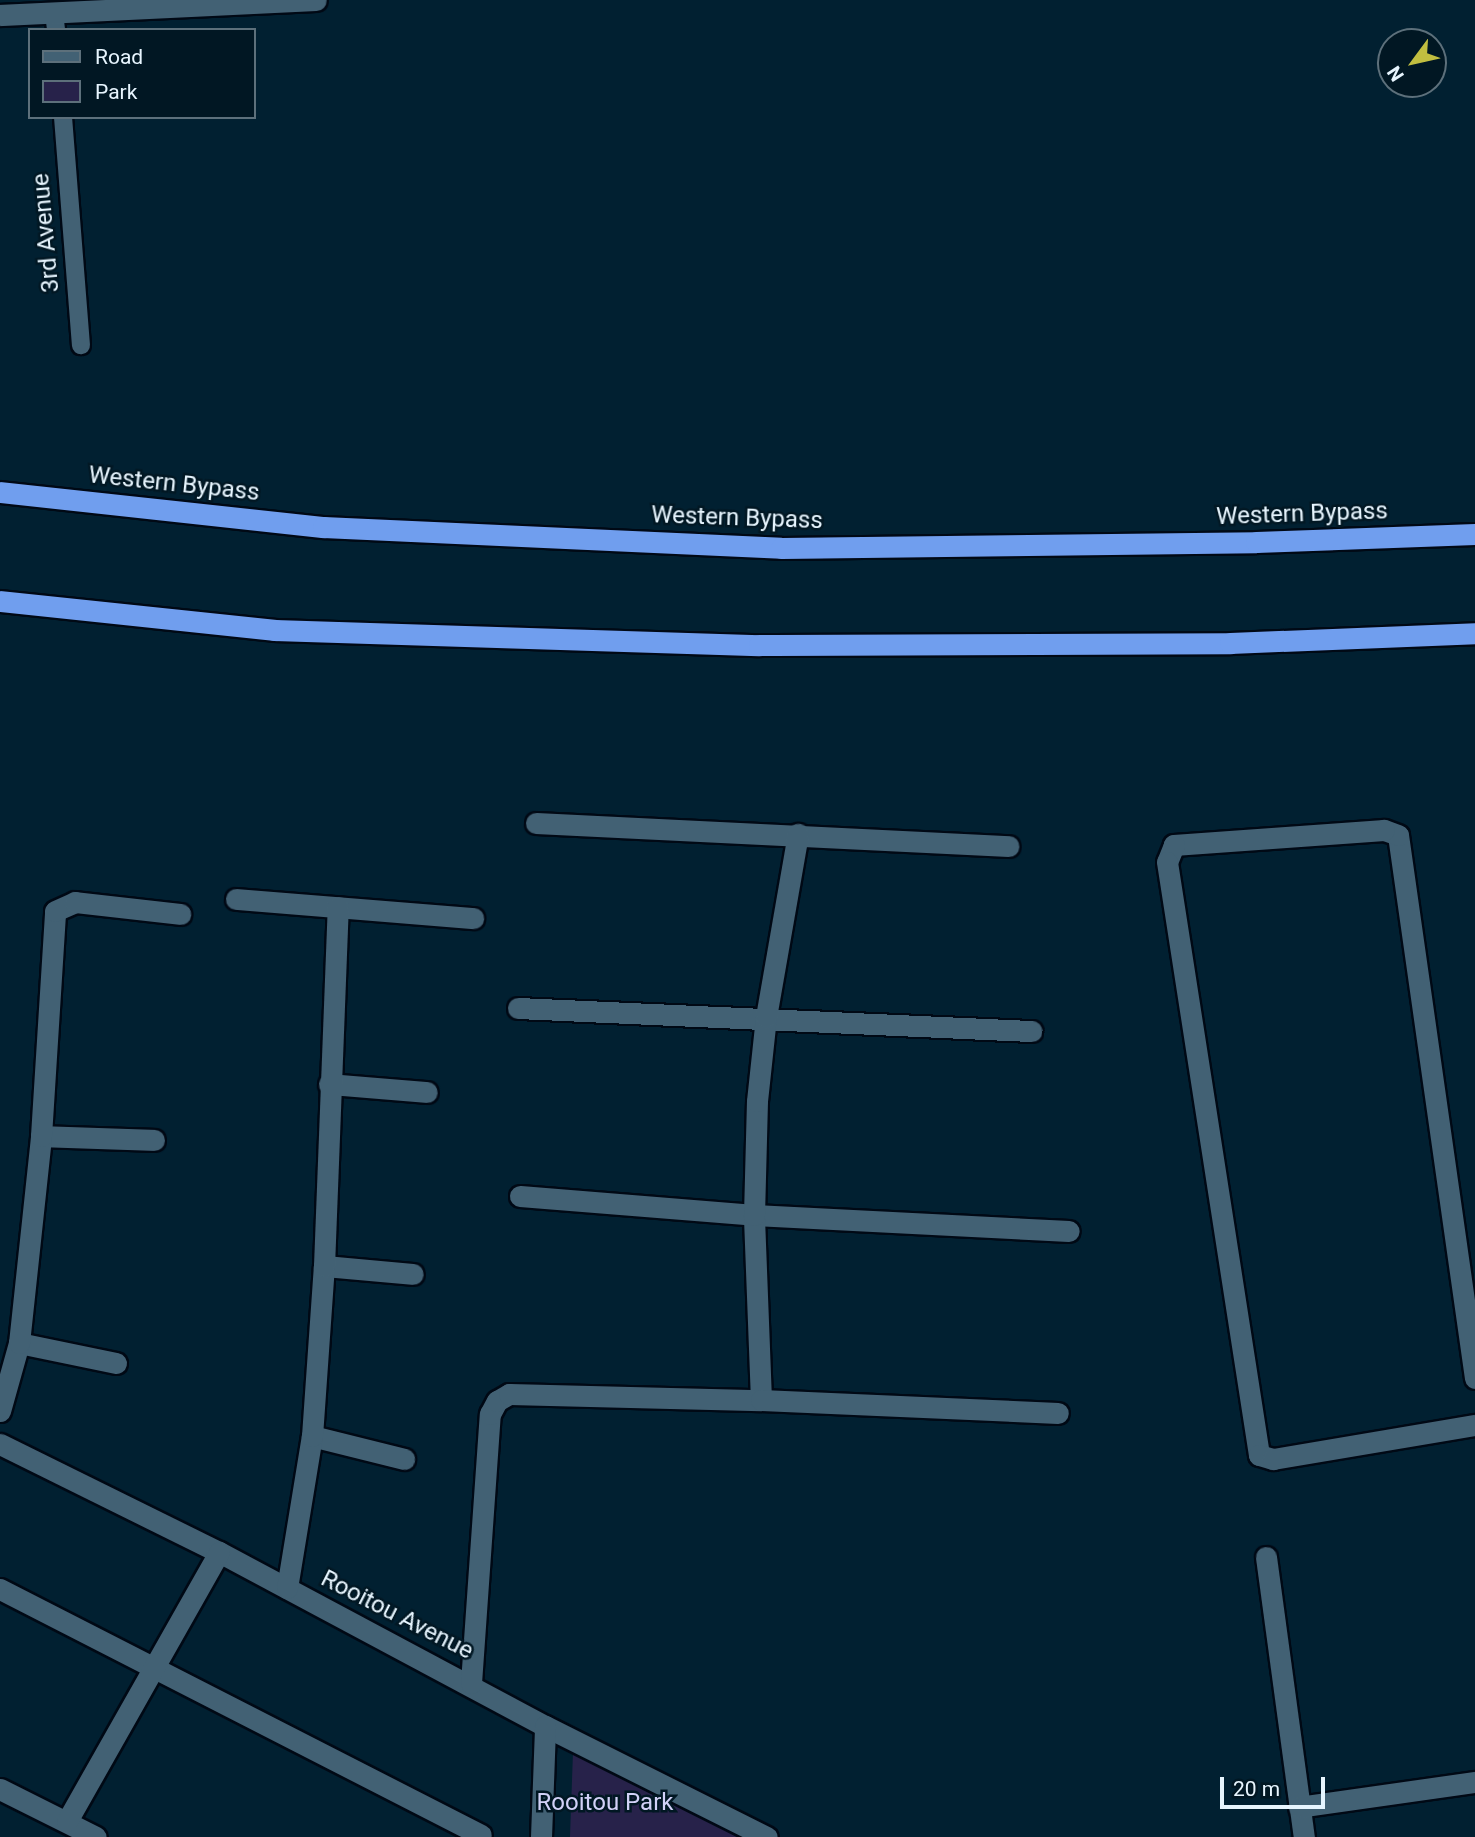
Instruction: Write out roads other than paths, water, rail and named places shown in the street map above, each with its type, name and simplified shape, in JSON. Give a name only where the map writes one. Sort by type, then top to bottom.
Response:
[{"type":"highway","name":"Western Bypass","points":[[0,492],[323,527],[781,548],[1256,542],[1475,534]]},
{"type":"highway","points":[[0,601],[274,630],[759,645],[1230,643],[1475,633]]},
{"type":"street","points":[[0,15],[316,0]]},
{"type":"street","points":[[536,823],[1008,846]]},
{"type":"street","points":[[1475,1378],[1398,835],[1384,830],[1174,845],[1167,862],[1259,1455],[1273,1459],[1475,1425]]},
{"type":"street","points":[[761,1399],[754,1214],[757,1101],[766,1017],[799,834]]},
{"type":"street","points":[[236,899],[473,918]]},
{"type":"street","points":[[0,1410],[19,1343],[41,1136],[55,911],[75,902],[180,914]]},
{"type":"street","points":[[287,1588],[312,1436],[324,1266],[338,907]]},
{"type":"street","points":[[518,1008],[766,1017],[1031,1031]]},
{"type":"street","points":[[329,1084],[427,1091]]},
{"type":"street","points":[[41,1136],[154,1140]]},
{"type":"street","points":[[520,1196],[754,1214],[1069,1231]]},
{"type":"street","points":[[324,1266],[413,1274]]},
{"type":"street","points":[[19,1343],[116,1363]]},
{"type":"street","points":[[471,1683],[491,1414],[497,1401],[509,1394],[761,1399],[1058,1413]]},
{"type":"street","points":[[312,1436],[404,1459]]},
{"type":"street","name":"Rooitou Avenue","points":[[0,1444],[219,1552],[471,1683],[545,1726],[767,1837]]},
{"type":"street","points":[[67,1821],[219,1552]]},
{"type":"street","points":[[1266,1558],[1304,1837]]},
{"type":"street","points":[[0,1589],[151,1669],[481,1835]]},
{"type":"street","points":[[541,1837],[545,1726]]},
{"type":"street","points":[[1299,1807],[1475,1782]]},
{"type":"street","points":[[0,1788],[96,1837]]},
{"type":"lane","name":"3rd Avenue","points":[[63,119],[81,345]]},
{"type":"park label","name":"Rooitou Park","points":[[605,1803]]}]
